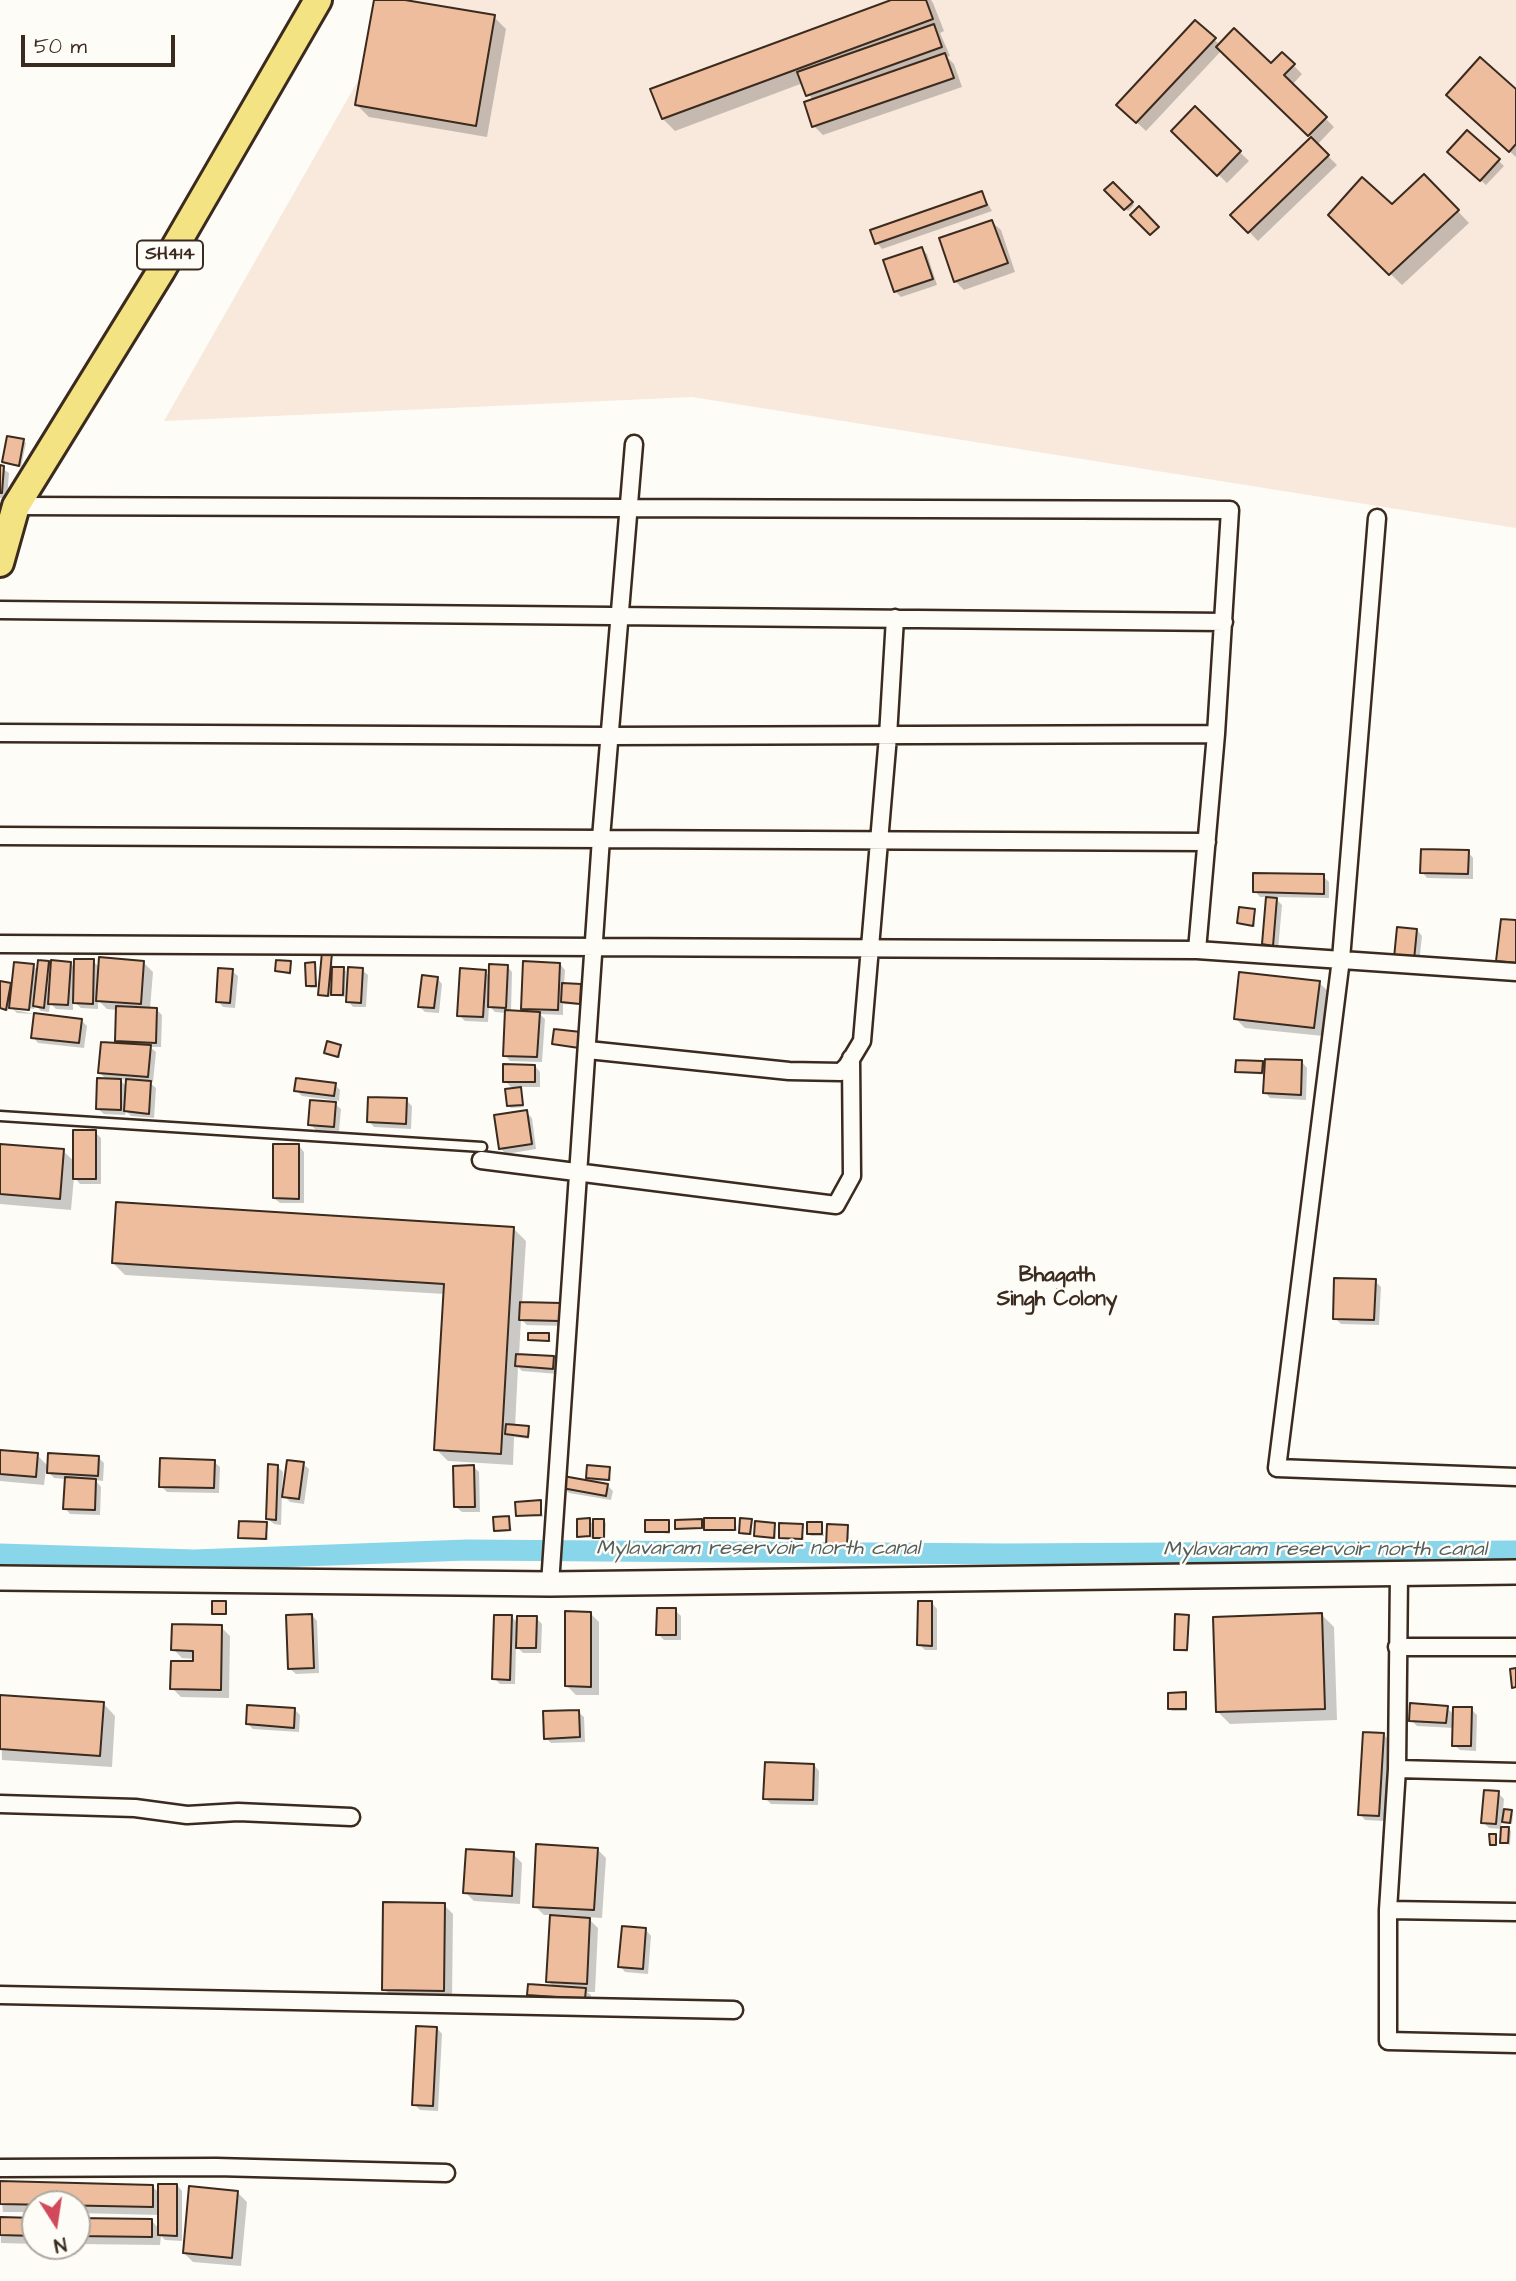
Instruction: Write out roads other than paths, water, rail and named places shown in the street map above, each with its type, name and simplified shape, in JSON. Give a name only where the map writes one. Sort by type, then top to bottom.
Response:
[{"type":"main road","name":"SH414","points":[[0,563],[8,516],[161,271],[318,0]]},
{"type":"main road","points":[[0,1578],[550,1584],[1516,1572]]},
{"type":"street","points":[[550,1584],[601,838],[634,444]]},
{"type":"street","points":[[8,516],[628,507],[1230,510],[1216,734],[1197,950]]},
{"type":"street","points":[[1377,518],[1340,959],[1277,1468],[1516,1477]]},
{"type":"street","points":[[0,610],[1224,622]]},
{"type":"street","points":[[588,1050],[802,1071],[841,1072],[862,1041],[867,948],[888,736],[895,618]]},
{"type":"street","points":[[0,733],[609,736],[1216,734]]},
{"type":"street","points":[[0,835],[1207,842]]},
{"type":"street","points":[[0,944],[1197,950],[1516,972]]},
{"type":"street","points":[[481,1154],[580,1174],[836,1205],[852,1176],[850,1058]]},
{"type":"street","points":[[1399,1574],[1396,1769],[1388,1910],[1388,2041],[1516,2044]]},
{"type":"street","points":[[1397,1647],[1516,1647]]},
{"type":"street","points":[[1396,1769],[1516,1772]]},
{"type":"street","points":[[0,1804],[135,1808],[187,1815],[238,1812],[351,1817]]},
{"type":"street","points":[[1388,1910],[1516,1912]]},
{"type":"street","points":[[0,1995],[734,2010]]},
{"type":"street","points":[[0,2168],[216,2167],[446,2173]]},
{"type":"lane","points":[[0,1116],[481,1154]]},
{"type":"waterway","name":"Mylavaram reservoir north canal","points":[[0,1554],[194,1560],[467,1550],[1006,1554],[1516,1551]]},
{"type":"district","name":"Bhagath Singh Colony","points":[[1057,1289]]}]
